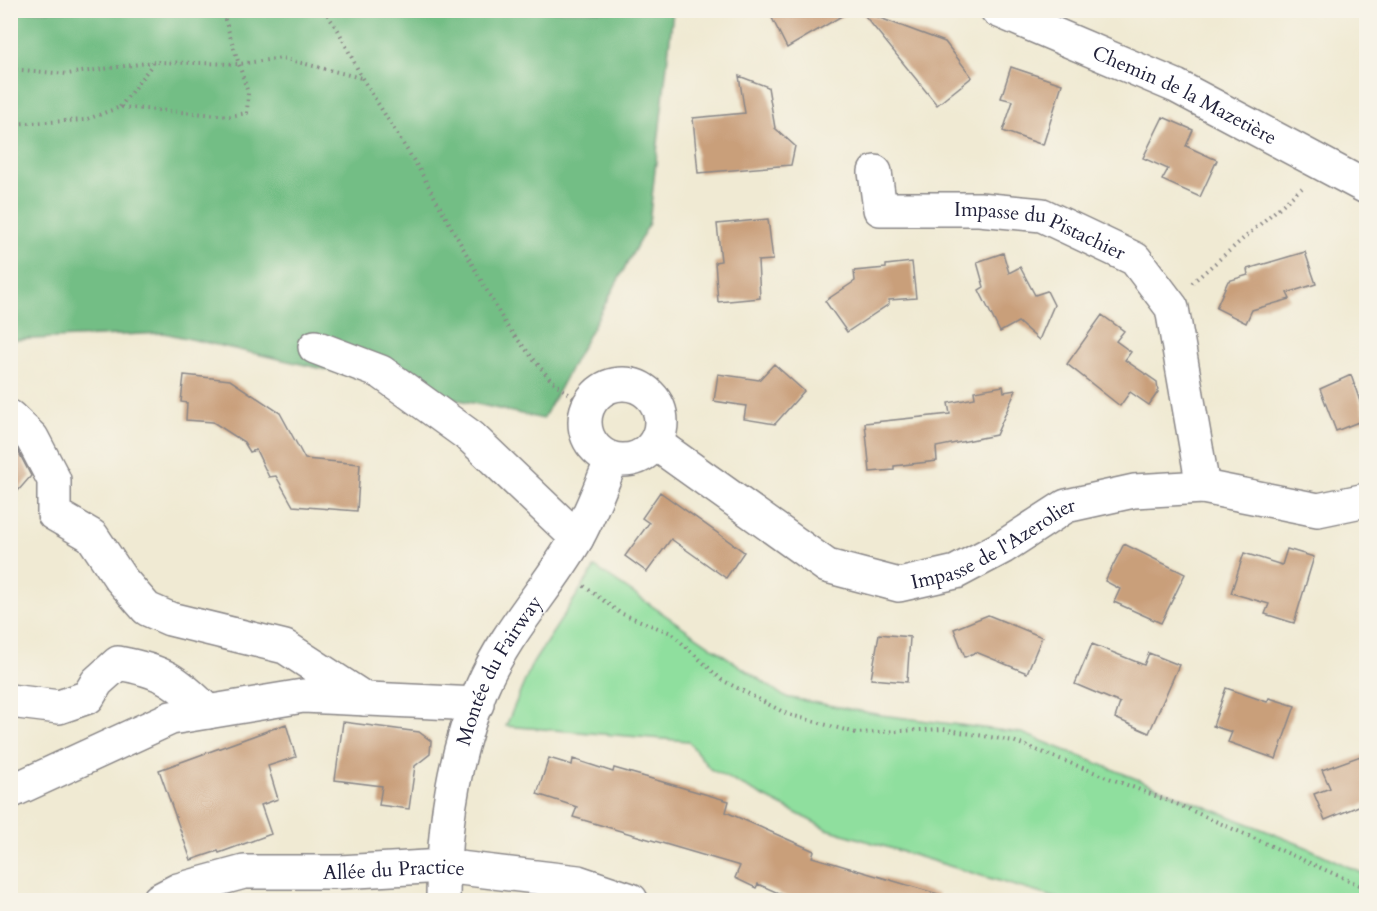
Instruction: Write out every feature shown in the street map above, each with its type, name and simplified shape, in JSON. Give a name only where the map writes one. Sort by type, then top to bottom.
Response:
[{"type":"street","name":"Chemin de la Mazetière","points":[[997,10],[1176,86],[1366,187]]},
{"type":"street","name":"Impasse du Pistachier","points":[[875,172],[880,209],[979,209],[1042,215],[1135,259],[1172,308],[1203,487]]},
{"type":"street","points":[[315,347],[381,372],[471,437],[577,538]]},
{"type":"street","points":[[628,384],[640,388],[651,396],[661,419],[655,443],[637,458],[612,459],[601,454],[591,445],[585,427],[587,409],[593,398],[609,387],[628,384]]},
{"type":"street","points":[[10,417],[33,438],[54,480],[54,514],[92,536],[120,578],[147,609],[170,619],[285,647],[365,699]]},
{"type":"street","name":"Impasse de l'Azerolier","points":[[655,443],[827,566],[899,585],[956,572],[1003,547],[1066,506],[1134,491],[1203,487],[1318,510],[1366,500]]},
{"type":"street","name":"Montée du Fairway","points":[[443,900],[443,866],[455,772],[482,688],[515,625],[577,538],[612,459]]},
{"type":"street","points":[[10,701],[59,707],[88,697],[98,682],[118,663],[148,669],[178,683],[208,712]]},
{"type":"street","points":[[10,792],[171,718],[303,696],[477,704]]},
{"type":"street","name":"Allée du Practice","points":[[159,900],[178,890],[244,872],[340,872],[443,866],[578,882],[631,900]]},
{"type":"path","points":[[10,124],[85,120],[120,107],[230,116],[247,113],[248,93],[222,10]]},
{"type":"path","points":[[324,10],[338,30],[362,78],[419,169],[506,325],[549,378],[587,409]]},
{"type":"path","points":[[10,69],[67,75],[154,62],[239,64],[282,58],[362,78]]},
{"type":"path","points":[[120,107],[154,62]]},
{"type":"path","points":[[1168,302],[1228,254],[1327,166]]},
{"type":"path","points":[[557,566],[620,613],[671,633],[722,680],[787,714],[856,733],[943,729],[1013,741],[1179,805],[1366,888]]},
{"type":"green space","points":[[10,11],[673,11],[649,223],[543,419],[164,333],[11,340]]},
{"type":"green space","points":[[595,567],[785,697],[881,715],[1022,733],[1306,847],[1366,875],[1366,900],[1062,900],[827,829],[710,769],[688,741],[506,726],[531,666]]},
{"type":"building","points":[[768,10],[852,10],[787,48]]},
{"type":"building","points":[[861,11],[945,42],[972,77],[937,105]]},
{"type":"building","points":[[1011,67],[1062,84],[1043,145],[1003,131],[1013,101],[1001,98]]},
{"type":"building","points":[[739,76],[768,87],[775,128],[795,146],[791,165],[698,173],[693,118],[745,113]]},
{"type":"building","points":[[1163,117],[1193,130],[1186,146],[1217,160],[1200,197],[1162,180],[1168,169],[1143,158]]},
{"type":"building","points":[[768,219],[773,260],[758,261],[760,298],[718,302],[715,262],[721,261],[717,224]]},
{"type":"building","points":[[1305,252],[1316,284],[1287,293],[1290,299],[1252,310],[1246,323],[1216,308],[1228,281],[1248,275],[1247,269]]},
{"type":"building","points":[[1003,253],[1009,273],[1020,267],[1035,295],[1047,291],[1054,305],[1039,340],[1018,322],[1000,332],[979,290],[984,287],[977,262]]},
{"type":"building","points":[[912,262],[916,298],[889,300],[889,304],[847,332],[825,301],[855,281],[854,271],[886,268],[886,265]]},
{"type":"building","points":[[1102,315],[1124,331],[1116,341],[1131,352],[1125,360],[1157,382],[1158,392],[1149,405],[1130,392],[1120,406],[1067,364]]},
{"type":"building","points":[[774,364],[804,391],[775,424],[744,419],[746,406],[714,401],[718,374],[759,380]]},
{"type":"building","points":[[184,375],[230,380],[280,413],[305,459],[360,464],[357,511],[293,506],[276,476],[269,477],[256,450],[250,452],[244,442],[213,422],[186,420],[187,403],[181,402]]},
{"type":"building","points":[[1351,375],[1366,419],[1336,431],[1320,389]]},
{"type":"building","points":[[1003,386],[1004,392],[1016,390],[996,435],[936,447],[937,461],[894,466],[894,470],[870,472],[865,423],[950,414],[948,403],[975,398],[974,391]]},
{"type":"building","points":[[10,443],[17,449],[31,476],[10,500]]},
{"type":"building","points":[[660,492],[744,552],[726,578],[671,539],[647,572],[625,556],[649,523],[642,518]]},
{"type":"building","points":[[1124,544],[1185,574],[1161,623],[1114,602],[1120,589],[1105,581]]},
{"type":"building","points":[[1287,549],[1314,557],[1294,623],[1265,614],[1269,604],[1231,593],[1244,553],[1282,565]]},
{"type":"building","points":[[988,615],[1042,637],[1027,673],[976,652],[965,657],[954,629]]},
{"type":"building","points":[[879,634],[910,637],[907,682],[871,679]]},
{"type":"building","points":[[1092,644],[1144,665],[1149,653],[1179,665],[1149,733],[1115,718],[1120,703],[1075,684]]},
{"type":"building","points":[[1226,688],[1267,702],[1269,698],[1295,706],[1276,759],[1228,742],[1232,732],[1213,726]]},
{"type":"building","points":[[343,722],[419,732],[431,741],[430,754],[415,766],[409,809],[379,805],[382,786],[335,780]]},
{"type":"building","points":[[286,724],[296,757],[268,766],[278,799],[261,805],[271,834],[219,853],[218,851],[191,860],[159,770]]},
{"type":"building","points":[[1366,754],[1366,803],[1325,820],[1314,794],[1330,788],[1322,770]]},
{"type":"building","points":[[549,758],[572,765],[573,759],[613,772],[614,768],[729,801],[726,812],[814,851],[812,857],[938,894],[937,900],[794,900],[758,884],[756,888],[735,878],[740,866],[573,817],[577,807],[537,794]]}]
